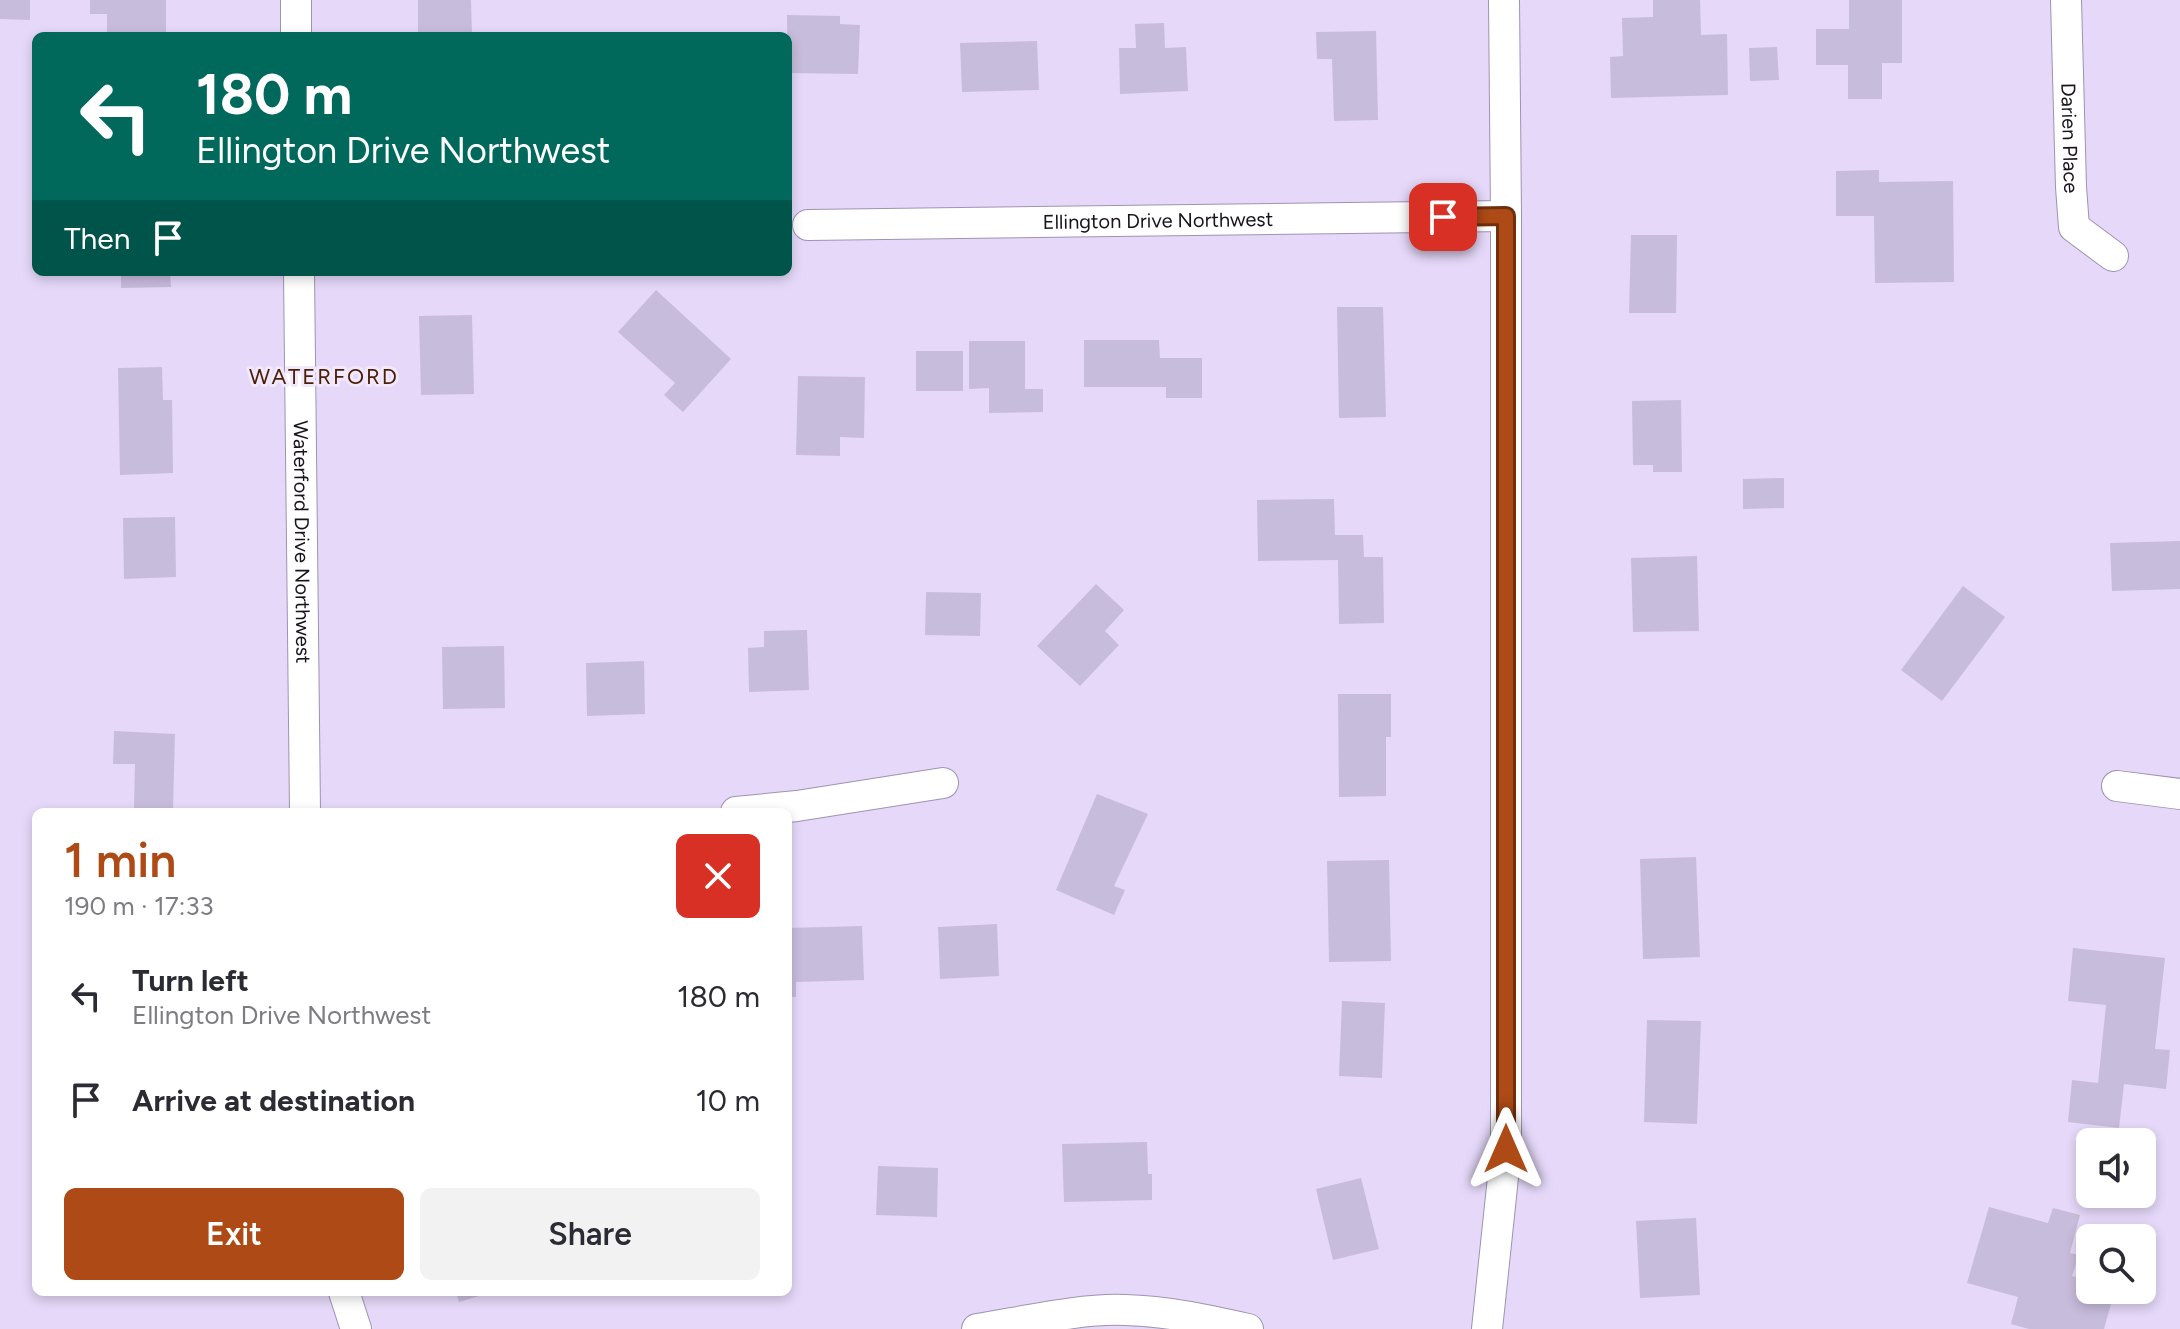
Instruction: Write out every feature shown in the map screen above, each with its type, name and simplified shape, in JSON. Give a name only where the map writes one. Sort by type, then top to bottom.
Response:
[{"type":"street","points":[[296,0],[296,32]]},
{"type":"street","points":[[1487,1329],[1506,1149],[1504,0]]},
{"type":"street","name":"Darien Place","points":[[2066,0],[2074,227],[2113,256]]},
{"type":"street","name":"Ellington Drive Northwest","points":[[808,225],[1506,216]]},
{"type":"street","name":"Waterford Drive Northwest","points":[[299,276],[305,808]]},
{"type":"street","points":[[777,808],[943,783]]},
{"type":"street","points":[[2117,786],[2180,794]]},
{"type":"street","points":[[345,1296],[356,1329]]},
{"type":"street","points":[[977,1329],[1123,1309],[1194,1317],[1248,1329]]},
{"type":"building","points":[[0,0],[30,0],[30,20],[0,19]]},
{"type":"building","points":[[90,0],[166,0],[166,32],[107,32],[107,14],[90,14]]},
{"type":"building","points":[[418,0],[471,0],[472,32],[418,32]]},
{"type":"building","points":[[1653,0],[1700,0],[1701,35],[1727,34],[1728,95],[1611,98],[1610,57],[1623,56],[1622,18],[1653,17]]},
{"type":"building","points":[[1849,0],[1902,0],[1902,63],[1882,63],[1882,99],[1848,99],[1848,65],[1816,65],[1816,29],[1849,29]]},
{"type":"building","points":[[787,15],[840,16],[840,24],[860,25],[858,74],[792,73],[792,32],[787,32]]},
{"type":"building","points":[[1164,23],[1165,48],[1186,47],[1188,91],[1120,94],[1119,48],[1136,48],[1135,24]]},
{"type":"building","points":[[1376,31],[1378,120],[1334,121],[1332,59],[1317,59],[1316,32]]},
{"type":"building","points":[[1037,41],[1039,90],[962,92],[960,43]]},
{"type":"building","points":[[1777,47],[1779,80],[1750,81],[1749,48]]},
{"type":"building","points":[[1879,170],[1879,182],[1953,181],[1954,282],[1875,283],[1874,216],[1836,216],[1836,171]]},
{"type":"building","points":[[1631,235],[1677,235],[1676,313],[1629,313]]},
{"type":"building","points":[[121,276],[170,276],[171,287],[121,288]]},
{"type":"building","points":[[656,290],[731,359],[683,412],[664,395],[675,383],[618,332]]},
{"type":"building","points":[[1337,307],[1383,307],[1386,417],[1339,418]]},
{"type":"building","points":[[472,315],[474,394],[421,395],[419,316]]},
{"type":"building","points":[[1084,340],[1159,340],[1160,358],[1202,358],[1202,398],[1166,398],[1166,387],[1084,387]]},
{"type":"building","points":[[969,341],[1025,341],[1025,389],[1043,389],[1043,412],[989,413],[989,388],[969,389]]},
{"type":"building","points":[[916,351],[963,351],[963,391],[916,391]]},
{"type":"building","points":[[162,367],[163,400],[172,400],[173,473],[120,475],[118,368]]},
{"type":"building","points":[[798,376],[865,377],[864,438],[840,437],[840,456],[796,455]]},
{"type":"building","points":[[1681,400],[1682,472],[1653,472],[1653,465],[1633,465],[1632,401]]},
{"type":"building","points":[[1784,478],[1784,508],[1743,509],[1743,479]]},
{"type":"building","points":[[1334,499],[1335,535],[1363,535],[1364,557],[1383,557],[1384,623],[1339,624],[1338,560],[1258,561],[1257,500]]},
{"type":"building","points":[[175,517],[176,577],[124,579],[123,518]]},
{"type":"building","points":[[2180,541],[2180,589],[2112,591],[2110,543]]},
{"type":"building","points":[[1697,556],[1699,631],[1633,632],[1631,558]]},
{"type":"building","points":[[1096,584],[1124,610],[1105,631],[1119,645],[1080,686],[1037,646]]},
{"type":"building","points":[[1963,586],[2005,617],[1942,701],[1901,670]]},
{"type":"building","points":[[926,592],[981,593],[980,636],[925,635]]},
{"type":"building","points":[[807,630],[809,690],[749,692],[748,648],[764,647],[764,631]]},
{"type":"building","points":[[504,646],[505,708],[443,709],[442,647]]},
{"type":"building","points":[[644,661],[645,714],[587,716],[586,663]]},
{"type":"building","points":[[1338,694],[1391,694],[1391,737],[1386,737],[1386,796],[1339,797]]},
{"type":"building","points":[[114,731],[175,734],[173,808],[134,808],[135,764],[113,764]]},
{"type":"building","points":[[1097,794],[1148,814],[1114,886],[1125,890],[1114,915],[1056,890]]},
{"type":"building","points":[[1696,857],[1700,957],[1643,959],[1640,859]]},
{"type":"building","points":[[1389,860],[1391,961],[1329,962],[1327,861]]},
{"type":"building","points":[[997,924],[999,976],[940,979],[938,927]]},
{"type":"building","points":[[862,926],[864,980],[796,982],[796,997],[792,997],[792,928]]},
{"type":"building","points":[[2073,948],[2165,958],[2155,1049],[2170,1050],[2166,1089],[2124,1084],[2119,1128],[2068,1122],[2072,1080],[2098,1083],[2106,1005],[2068,1001]]},
{"type":"building","points":[[1342,1001],[1385,1003],[1382,1078],[1339,1076]]},
{"type":"building","points":[[1647,1020],[1701,1021],[1697,1124],[1644,1122]]},
{"type":"building","points":[[1147,1142],[1152,1200],[1064,1202],[1062,1144]]},
{"type":"building","points":[[878,1166],[938,1168],[937,1217],[876,1215]]},
{"type":"building","points":[[1361,1178],[1379,1249],[1333,1260],[1316,1189]]},
{"type":"building","points":[[1989,1207],[2048,1223],[2053,1208],[2080,1215],[2070,1253],[2076,1254],[2072,1276],[2076,1277],[2076,1304],[2111,1304],[2104,1329],[2029,1329],[2011,1324],[2018,1297],[1967,1283]]},
{"type":"building","points":[[1696,1218],[1700,1295],[1640,1298],[1636,1221]]},
{"type":"building","points":[[457,1296],[479,1296],[459,1302]]},
{"type":"district","name":"WATERFORD","points":[[324,376]]},
{"type":"route","points":[[1443,217],[1506,216],[1506,1149]]}]
